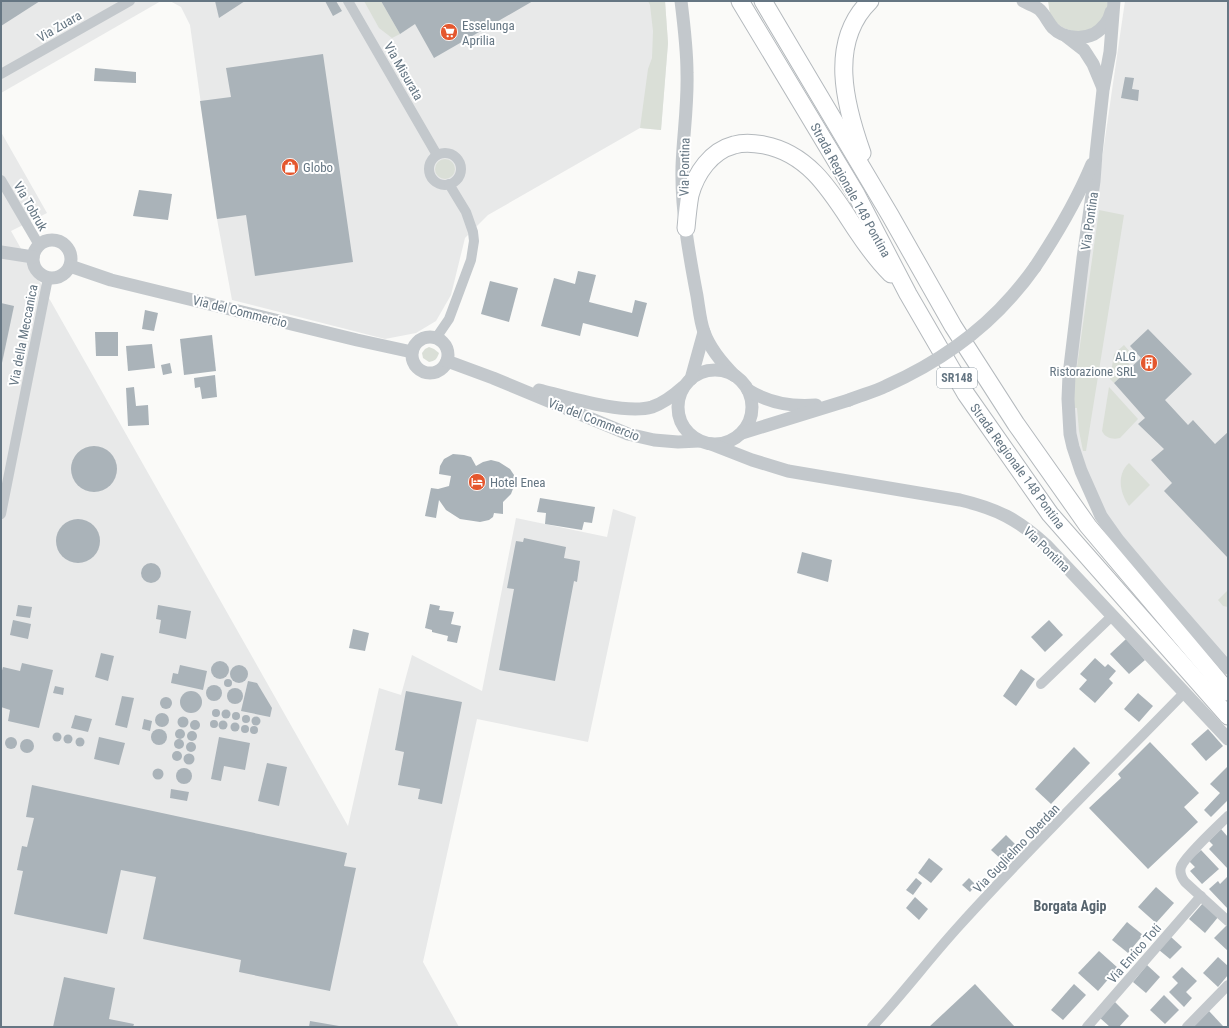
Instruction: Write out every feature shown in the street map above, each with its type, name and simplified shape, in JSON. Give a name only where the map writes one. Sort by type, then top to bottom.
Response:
[{"type":"highway","name":"Strada Regionale 148 Pontina","points":[[740,1],[856,194],[908,294],[966,394],[1050,514],[1228,716]]},
{"type":"highway","name":"Strada Regionale 148 Pontina","points":[[763,1],[890,215],[953,326],[1016,424],[1088,526],[1228,692]]},
{"type":"highway","points":[[870,1],[863,8],[852,25],[845,48],[845,93],[852,124],[863,156],[890,215]]},
{"type":"highway","points":[[686,228],[690,195],[697,176],[706,162],[724,148],[736,144],[752,143],[771,146],[790,154],[817,174],[876,257],[908,294]]},
{"type":"street","name":"Via Zuara","points":[[1,74],[130,1]]},
{"type":"street","name":"Via Misurata","points":[[348,1],[438,155]]},
{"type":"street","name":"Via Pontina","points":[[681,1],[688,73],[687,112],[682,169],[686,228],[692,273],[704,332],[714,352],[735,376]]},
{"type":"street","points":[[1023,1],[1040,9],[1053,28],[1064,34],[1084,50],[1093,64],[1103,90]]},
{"type":"street","points":[[1042,1],[1046,18]]},
{"type":"street","points":[[1064,34],[1076,38],[1093,34],[1101,29],[1109,19],[1114,2]]},
{"type":"street","name":"Via Pontina","points":[[1114,2],[1110,52],[1103,90],[1094,181],[1083,258],[1068,387],[1069,421],[1073,447],[1089,491],[1101,516],[1109,528],[1169,601],[1228,668]]},
{"type":"street","points":[[448,153],[453,155],[460,162],[460,173],[458,178],[449,184],[439,184],[431,177],[429,172],[431,162],[438,155],[448,153]]},
{"type":"street","points":[[742,433],[849,400],[885,387],[920,369],[952,349],[987,321],[1012,296],[1035,267],[1058,231],[1074,202],[1096,154]]},
{"type":"street","name":"Via Tobruk","points":[[1,180],[39,245]]},
{"type":"street","points":[[436,338],[449,319],[471,260],[474,241],[473,232],[466,212],[449,184]]},
{"type":"street","points":[[50,240],[57,240],[63,243],[70,251],[71,258],[70,266],[66,272],[55,278],[48,278],[42,276],[37,271],[34,265],[33,257],[35,250],[39,245],[44,241],[50,240]]},
{"type":"street","points":[[1,252],[33,257]]},
{"type":"street","name":"Via del Commercio","points":[[70,266],[110,280],[412,352]]},
{"type":"street","name":"Via della Meccanica","points":[[1,514],[48,278]]},
{"type":"street","name":"Via Pontina","points":[[688,383],[704,332]]},
{"type":"street","points":[[426,338],[436,338],[442,341],[447,350],[448,356],[446,365],[442,370],[436,373],[424,373],[418,370],[414,365],[411,356],[412,352],[415,344],[420,340],[426,338]]},
{"type":"street","name":"Via del Commercio","points":[[447,361],[494,378],[628,434],[654,440],[705,442]]},
{"type":"street","points":[[716,370],[735,376],[743,382],[752,401],[752,412],[749,423],[742,433],[733,440],[722,444],[705,442],[687,432],[680,419],[678,404],[680,395],[688,383],[698,374],[707,371],[716,370]]},
{"type":"street","name":"Via del Commercio","points":[[494,378],[565,397],[632,409],[652,407],[661,403],[677,393],[688,383]]},
{"type":"street","points":[[748,390],[766,400],[793,405],[805,406],[828,404],[849,400]]},
{"type":"street","name":"Via Pontina","points":[[705,442],[746,458],[788,471],[960,500],[996,510],[1012,518],[1036,536],[1228,739]]},
{"type":"street","points":[[1041,684],[1112,616]]},
{"type":"street","name":"Via Guglielmo Oberdan","points":[[872,1027],[958,927],[1184,693]]},
{"type":"street","points":[[1226,822],[1185,860],[1180,870],[1180,875],[1185,882],[1228,921]]},
{"type":"street","name":"Via Enrico Toti","points":[[1087,1027],[1201,896]]},
{"type":"street","points":[[1187,1027],[1228,985]]},
{"type":"shaded area","points":[[1,1],[161,1],[1,93]]},
{"type":"shaded area","points":[[170,1],[665,1],[668,43],[661,130],[640,128],[488,215],[465,238],[451,295],[436,321],[416,333],[385,339],[232,300],[217,219],[190,25],[181,7]]},
{"type":"shaded area","points":[[364,1],[381,1],[400,34],[392,38],[379,28]]},
{"type":"shaded area","points":[[648,1],[665,1],[668,43],[661,130],[640,128],[648,69],[652,58],[653,31],[650,5]]},
{"type":"shaded area","points":[[1048,1],[1108,1],[1108,3],[1104,15],[1097,25],[1092,29],[1079,32],[1066,29],[1055,21],[1050,14]]},
{"type":"shaded area","points":[[1125,1],[1228,1],[1228,677],[1169,612],[1102,529],[1076,440],[1069,399],[1086,269]]},
{"type":"shaded area","points":[[1,132],[47,213],[11,231],[348,826],[379,688],[401,695],[412,655],[482,691],[516,518],[607,537],[613,509],[636,517],[588,742],[477,719],[423,962],[459,1027],[1,1027]]},
{"type":"shaded area","points":[[445,159],[452,162],[455,169],[452,176],[445,179],[438,176],[435,169],[438,162]]},
{"type":"shaded area","points":[[1099,210],[1124,215],[1086,451],[1083,451],[1077,408],[1073,408],[1073,395]]},
{"type":"shaded area","points":[[1124,345],[1130,352],[1124,358],[1130,365],[1126,369],[1127,371],[1114,383],[1110,379],[1114,354]]},
{"type":"shaded area","points":[[429,347],[439,353],[436,359],[429,362],[423,358],[422,353]]},
{"type":"shaded area","points":[[1109,387],[1138,419],[1120,438],[1117,439],[1107,437],[1102,431]]},
{"type":"shaded area","points":[[1129,463],[1150,485],[1129,506],[1123,495],[1121,478],[1122,473]]},
{"type":"shaded area","points":[[1228,590],[1228,607],[1223,606],[1218,600]]},
{"type":"building","points":[[1,1],[40,1],[1,26]]},
{"type":"building","points":[[215,1],[245,1],[219,18]]},
{"type":"building","points":[[325,1],[336,1],[342,11],[333,16]]},
{"type":"building","name":"Esselunga Aprilia","points":[[381,1],[533,1],[434,58],[415,24],[400,34]]},
{"type":"building","points":[[323,54],[353,262],[255,276],[246,215],[217,219],[200,101],[231,97],[226,68]]},
{"type":"building","points":[[95,68],[136,72],[136,83],[94,81]]},
{"type":"building","points":[[1125,77],[1134,78],[1132,89],[1139,90],[1138,101],[1121,98]]},
{"type":"building","points":[[139,190],[172,194],[168,220],[133,216]]},
{"type":"building","points":[[578,271],[596,275],[589,302],[632,313],[635,300],[647,303],[638,337],[583,323],[580,336],[541,326],[554,278],[575,284]]},
{"type":"building","points":[[490,281],[518,288],[509,322],[481,314]]},
{"type":"building","points":[[1,303],[14,306],[2,363],[1,363]]},
{"type":"building","points":[[145,310],[158,313],[154,331],[142,329]]},
{"type":"building","points":[[1148,329],[1192,374],[1165,400],[1188,425],[1193,420],[1215,444],[1228,432],[1228,558],[1164,491],[1172,483],[1151,460],[1164,449],[1138,424],[1145,418],[1114,383],[1141,358],[1130,346]]},
{"type":"building","points":[[95,332],[118,332],[118,356],[96,356]]},
{"type":"building","points":[[212,335],[216,371],[184,375],[180,339]]},
{"type":"building","points":[[152,344],[155,368],[128,371],[126,346]]},
{"type":"building","points":[[170,363],[172,373],[163,375],[161,365]]},
{"type":"building","points":[[215,375],[217,397],[202,399],[200,387],[195,388],[194,378]]},
{"type":"building","points":[[134,387],[136,406],[148,405],[149,425],[128,426],[126,388]]},
{"type":"building","points":[[99,446],[111,452],[116,460],[116,478],[111,486],[103,491],[89,492],[77,486],[72,478],[71,464],[77,452],[85,447]]},
{"type":"building","points":[[453,454],[471,457],[476,466],[491,460],[499,462],[510,469],[514,475],[514,486],[511,494],[503,502],[503,514],[494,513],[493,517],[489,520],[480,522],[460,519],[446,510],[439,500],[436,518],[425,516],[431,488],[438,489],[449,486],[451,476],[439,474],[440,466],[444,459]]},
{"type":"building","points":[[540,498],[595,507],[592,523],[584,522],[582,530],[545,524],[546,513],[537,512]]},
{"type":"building","points":[[74,519],[82,519],[94,525],[100,537],[100,545],[94,557],[82,563],[74,563],[62,557],[56,545],[56,537],[62,525]]},
{"type":"building","points":[[524,538],[566,547],[564,558],[580,561],[577,582],[574,581],[555,681],[499,670],[514,589],[507,588],[516,541],[523,542]]},
{"type":"building","points":[[802,552],[832,560],[828,582],[797,573]]},
{"type":"building","points":[[151,563],[158,566],[161,573],[158,580],[151,583],[144,580],[141,573],[144,566]]},
{"type":"building","points":[[430,604],[440,606],[439,610],[454,612],[451,624],[461,626],[457,643],[447,641],[448,636],[432,632],[432,630],[425,628]]},
{"type":"building","points":[[18,605],[32,607],[30,618],[16,616]]},
{"type":"building","points":[[158,605],[191,611],[186,639],[159,633],[161,620],[156,619]]},
{"type":"building","points":[[13,620],[31,624],[28,639],[10,635]]},
{"type":"building","points":[[1049,620],[1063,635],[1045,652],[1031,637]]},
{"type":"building","points":[[353,629],[369,633],[365,651],[349,648]]},
{"type":"building","points":[[1126,639],[1145,660],[1129,674],[1110,654]]},
{"type":"building","points":[[101,653],[114,656],[108,681],[95,677]]},
{"type":"building","points":[[1095,658],[1105,667],[1108,664],[1116,671],[1109,679],[1113,683],[1095,703],[1079,689],[1087,680],[1080,674]]},
{"type":"building","points":[[220,661],[226,664],[229,670],[226,676],[220,679],[214,676],[211,670],[214,664]]},
{"type":"building","points":[[22,663],[53,670],[39,728],[8,721],[10,710],[1,707],[1,674],[3,667],[20,671]]},
{"type":"building","points":[[180,665],[207,671],[203,690],[171,683],[173,673],[178,674]]},
{"type":"building","points":[[239,665],[245,668],[248,674],[245,680],[239,683],[233,680],[230,674],[233,668]]},
{"type":"building","points":[[1021,669],[1035,679],[1016,706],[1003,696]]},
{"type":"building","points":[[226,679],[230,679],[232,683],[230,687],[226,687],[224,685],[224,681]]},
{"type":"building","points":[[248,681],[257,683],[272,708],[270,717],[241,711]]},
{"type":"building","points":[[211,685],[217,685],[222,690],[220,699],[217,701],[211,701],[206,696],[206,690]]},
{"type":"building","points":[[55,686],[64,688],[63,695],[53,693]]},
{"type":"building","points":[[235,688],[242,693],[243,696],[238,703],[235,704],[228,699],[227,696],[232,689]]},
{"type":"building","points":[[191,691],[199,694],[202,702],[199,710],[191,713],[183,710],[180,702],[183,694]]},
{"type":"building","points":[[406,691],[462,702],[442,804],[418,799],[420,789],[398,785],[404,752],[395,750]]},
{"type":"building","points":[[1138,693],[1153,706],[1139,722],[1124,709]]},
{"type":"building","points":[[122,696],[134,698],[127,728],[115,725]]},
{"type":"building","points":[[168,697],[171,698],[171,708],[164,709],[161,708],[160,701],[161,698]]},
{"type":"building","points":[[214,709],[218,709],[220,713],[218,717],[214,717],[212,715],[212,711]]},
{"type":"building","points":[[224,710],[228,710],[230,714],[228,718],[224,718],[222,716],[222,712]]},
{"type":"building","points":[[236,712],[239,713],[239,719],[236,720],[233,719],[232,716],[233,713]]},
{"type":"building","points":[[162,713],[167,715],[169,720],[167,725],[162,727],[157,725],[155,720],[157,715]]},
{"type":"building","points":[[75,715],[92,719],[88,732],[71,728]]},
{"type":"building","points":[[246,715],[249,716],[249,722],[246,723],[243,722],[242,719],[243,716]]},
{"type":"building","points":[[181,717],[185,717],[187,718],[187,726],[181,727],[178,724],[178,720]]},
{"type":"building","points":[[254,717],[258,717],[260,721],[258,725],[254,725],[252,723],[252,719]]},
{"type":"building","points":[[144,719],[152,721],[150,731],[142,729]]},
{"type":"building","points":[[195,720],[200,725],[195,730],[190,725]]},
{"type":"building","points":[[214,720],[217,721],[217,727],[214,728],[211,727],[210,724],[211,721]]},
{"type":"building","points":[[221,721],[225,721],[227,725],[225,729],[221,729],[219,727],[219,723]]},
{"type":"building","points":[[233,723],[237,723],[239,727],[237,731],[233,731],[231,729],[231,725]]},
{"type":"building","points":[[243,725],[247,725],[249,729],[247,733],[243,733],[241,731],[241,727]]},
{"type":"building","points":[[252,726],[256,726],[258,730],[256,734],[252,734],[250,732],[250,728]]},
{"type":"building","points":[[159,729],[166,734],[167,737],[162,744],[159,745],[152,740],[151,737],[156,730]]},
{"type":"building","points":[[178,729],[182,729],[184,730],[184,738],[178,739],[175,736],[175,732]]},
{"type":"building","points":[[1208,729],[1223,746],[1206,761],[1191,744]]},
{"type":"building","points":[[192,731],[197,736],[192,741],[187,736]]},
{"type":"building","points":[[55,733],[59,733],[61,737],[59,741],[55,741],[53,739],[53,735]]},
{"type":"building","points":[[66,735],[70,735],[72,739],[70,743],[66,743],[64,741],[64,737]]},
{"type":"building","points":[[13,737],[16,738],[16,748],[9,749],[6,748],[5,741],[6,738]]},
{"type":"building","points":[[99,737],[125,743],[119,765],[94,759]]},
{"type":"building","points":[[219,737],[250,743],[245,770],[224,766],[221,781],[211,779]]},
{"type":"building","points":[[78,738],[82,738],[84,742],[82,746],[78,746],[76,744],[76,740]]},
{"type":"building","points":[[24,739],[30,739],[34,743],[34,749],[30,753],[24,753],[20,749],[20,743]]},
{"type":"building","points":[[177,739],[181,739],[183,740],[183,748],[177,749],[174,746],[174,742]]},
{"type":"building","points":[[189,742],[193,742],[195,743],[195,751],[189,752],[186,749],[186,745]]},
{"type":"building","points":[[1150,742],[1199,793],[1184,807],[1198,822],[1148,869],[1089,808],[1121,778],[1118,774]]},
{"type":"building","points":[[1074,747],[1090,763],[1051,804],[1035,789]]},
{"type":"building","points":[[175,751],[179,751],[181,752],[181,760],[175,761],[172,758],[172,754]]},
{"type":"building","points":[[187,754],[191,754],[193,755],[193,763],[187,764],[184,761],[184,757]]},
{"type":"building","points":[[267,763],[287,767],[279,806],[258,801]]},
{"type":"building","points":[[1228,766],[1228,800],[1211,817],[1204,810],[1220,793],[1210,784]]},
{"type":"building","points":[[158,768],[162,770],[164,774],[162,778],[158,780],[154,778],[152,774],[154,770]]},
{"type":"building","points":[[181,768],[187,768],[192,773],[190,782],[187,784],[181,784],[176,779],[176,773]]},
{"type":"building","points":[[32,785],[347,853],[344,866],[356,868],[330,991],[239,972],[241,960],[143,939],[156,877],[121,870],[107,934],[14,914],[23,871],[17,870],[22,846],[27,847],[34,818],[26,817]]},
{"type":"building","points":[[171,789],[189,792],[187,801],[170,798]]},
{"type":"building","points":[[1221,829],[1228,837],[1228,869],[1209,849],[1213,845],[1209,841]]},
{"type":"building","points":[[1006,835],[1018,847],[1004,862],[991,850]]},
{"type":"building","points":[[1201,850],[1219,869],[1202,884],[1190,871],[1195,867],[1189,861]]},
{"type":"building","points":[[929,858],[943,869],[931,883],[918,873]]},
{"type":"building","points":[[1227,877],[1228,909],[1209,889],[1218,881],[1220,884]]},
{"type":"building","points":[[916,878],[922,883],[913,895],[906,890]]},
{"type":"building","points":[[969,878],[976,885],[970,892],[962,885]]},
{"type":"building","points":[[1156,887],[1174,903],[1156,923],[1138,907]]},
{"type":"building","points":[[915,897],[928,909],[919,920],[906,908]]},
{"type":"building","points":[[1203,903],[1219,916],[1205,933],[1189,919]]},
{"type":"building","points":[[1127,922],[1143,935],[1128,953],[1112,940]]},
{"type":"building","points":[[1227,925],[1228,926],[1228,951],[1214,938]]},
{"type":"building","points":[[1171,937],[1182,947],[1170,959],[1159,950]]},
{"type":"building","points":[[1099,951],[1118,968],[1098,991],[1078,973]]},
{"type":"building","points":[[1218,957],[1228,966],[1228,975],[1218,987],[1203,973]]},
{"type":"building","points":[[1147,965],[1160,977],[1146,993],[1133,982]]},
{"type":"building","points":[[1182,967],[1197,981],[1186,992],[1192,998],[1184,1007],[1169,992],[1178,983],[1172,977]]},
{"type":"building","points":[[64,977],[115,988],[109,1019],[134,1024],[133,1027],[53,1027]]},
{"type":"building","points":[[975,984],[1015,1027],[929,1027]]},
{"type":"building","points":[[1074,984],[1086,995],[1063,1020],[1051,1010]]},
{"type":"building","points":[[1164,995],[1179,1010],[1165,1024],[1150,1010]]},
{"type":"building","points":[[1115,1002],[1129,1016],[1119,1027],[1110,1027],[1100,1018]]},
{"type":"building","points":[[1209,1011],[1223,1026],[1193,1027]]},
{"type":"building","points":[[310,1021],[339,1026],[339,1027],[309,1027]]},
{"type":"place","name":"Esselunga Aprilia","points":[[449,32]]},
{"type":"place","name":"Globo","points":[[290,167]]},
{"type":"place","name":"ALG Ristorazione SRL","points":[[1149,363]]},
{"type":"place","name":"Hotel Enea","points":[[477,482]]},
{"type":"district","name":"Borgata Agip","points":[[1070,906]]}]
